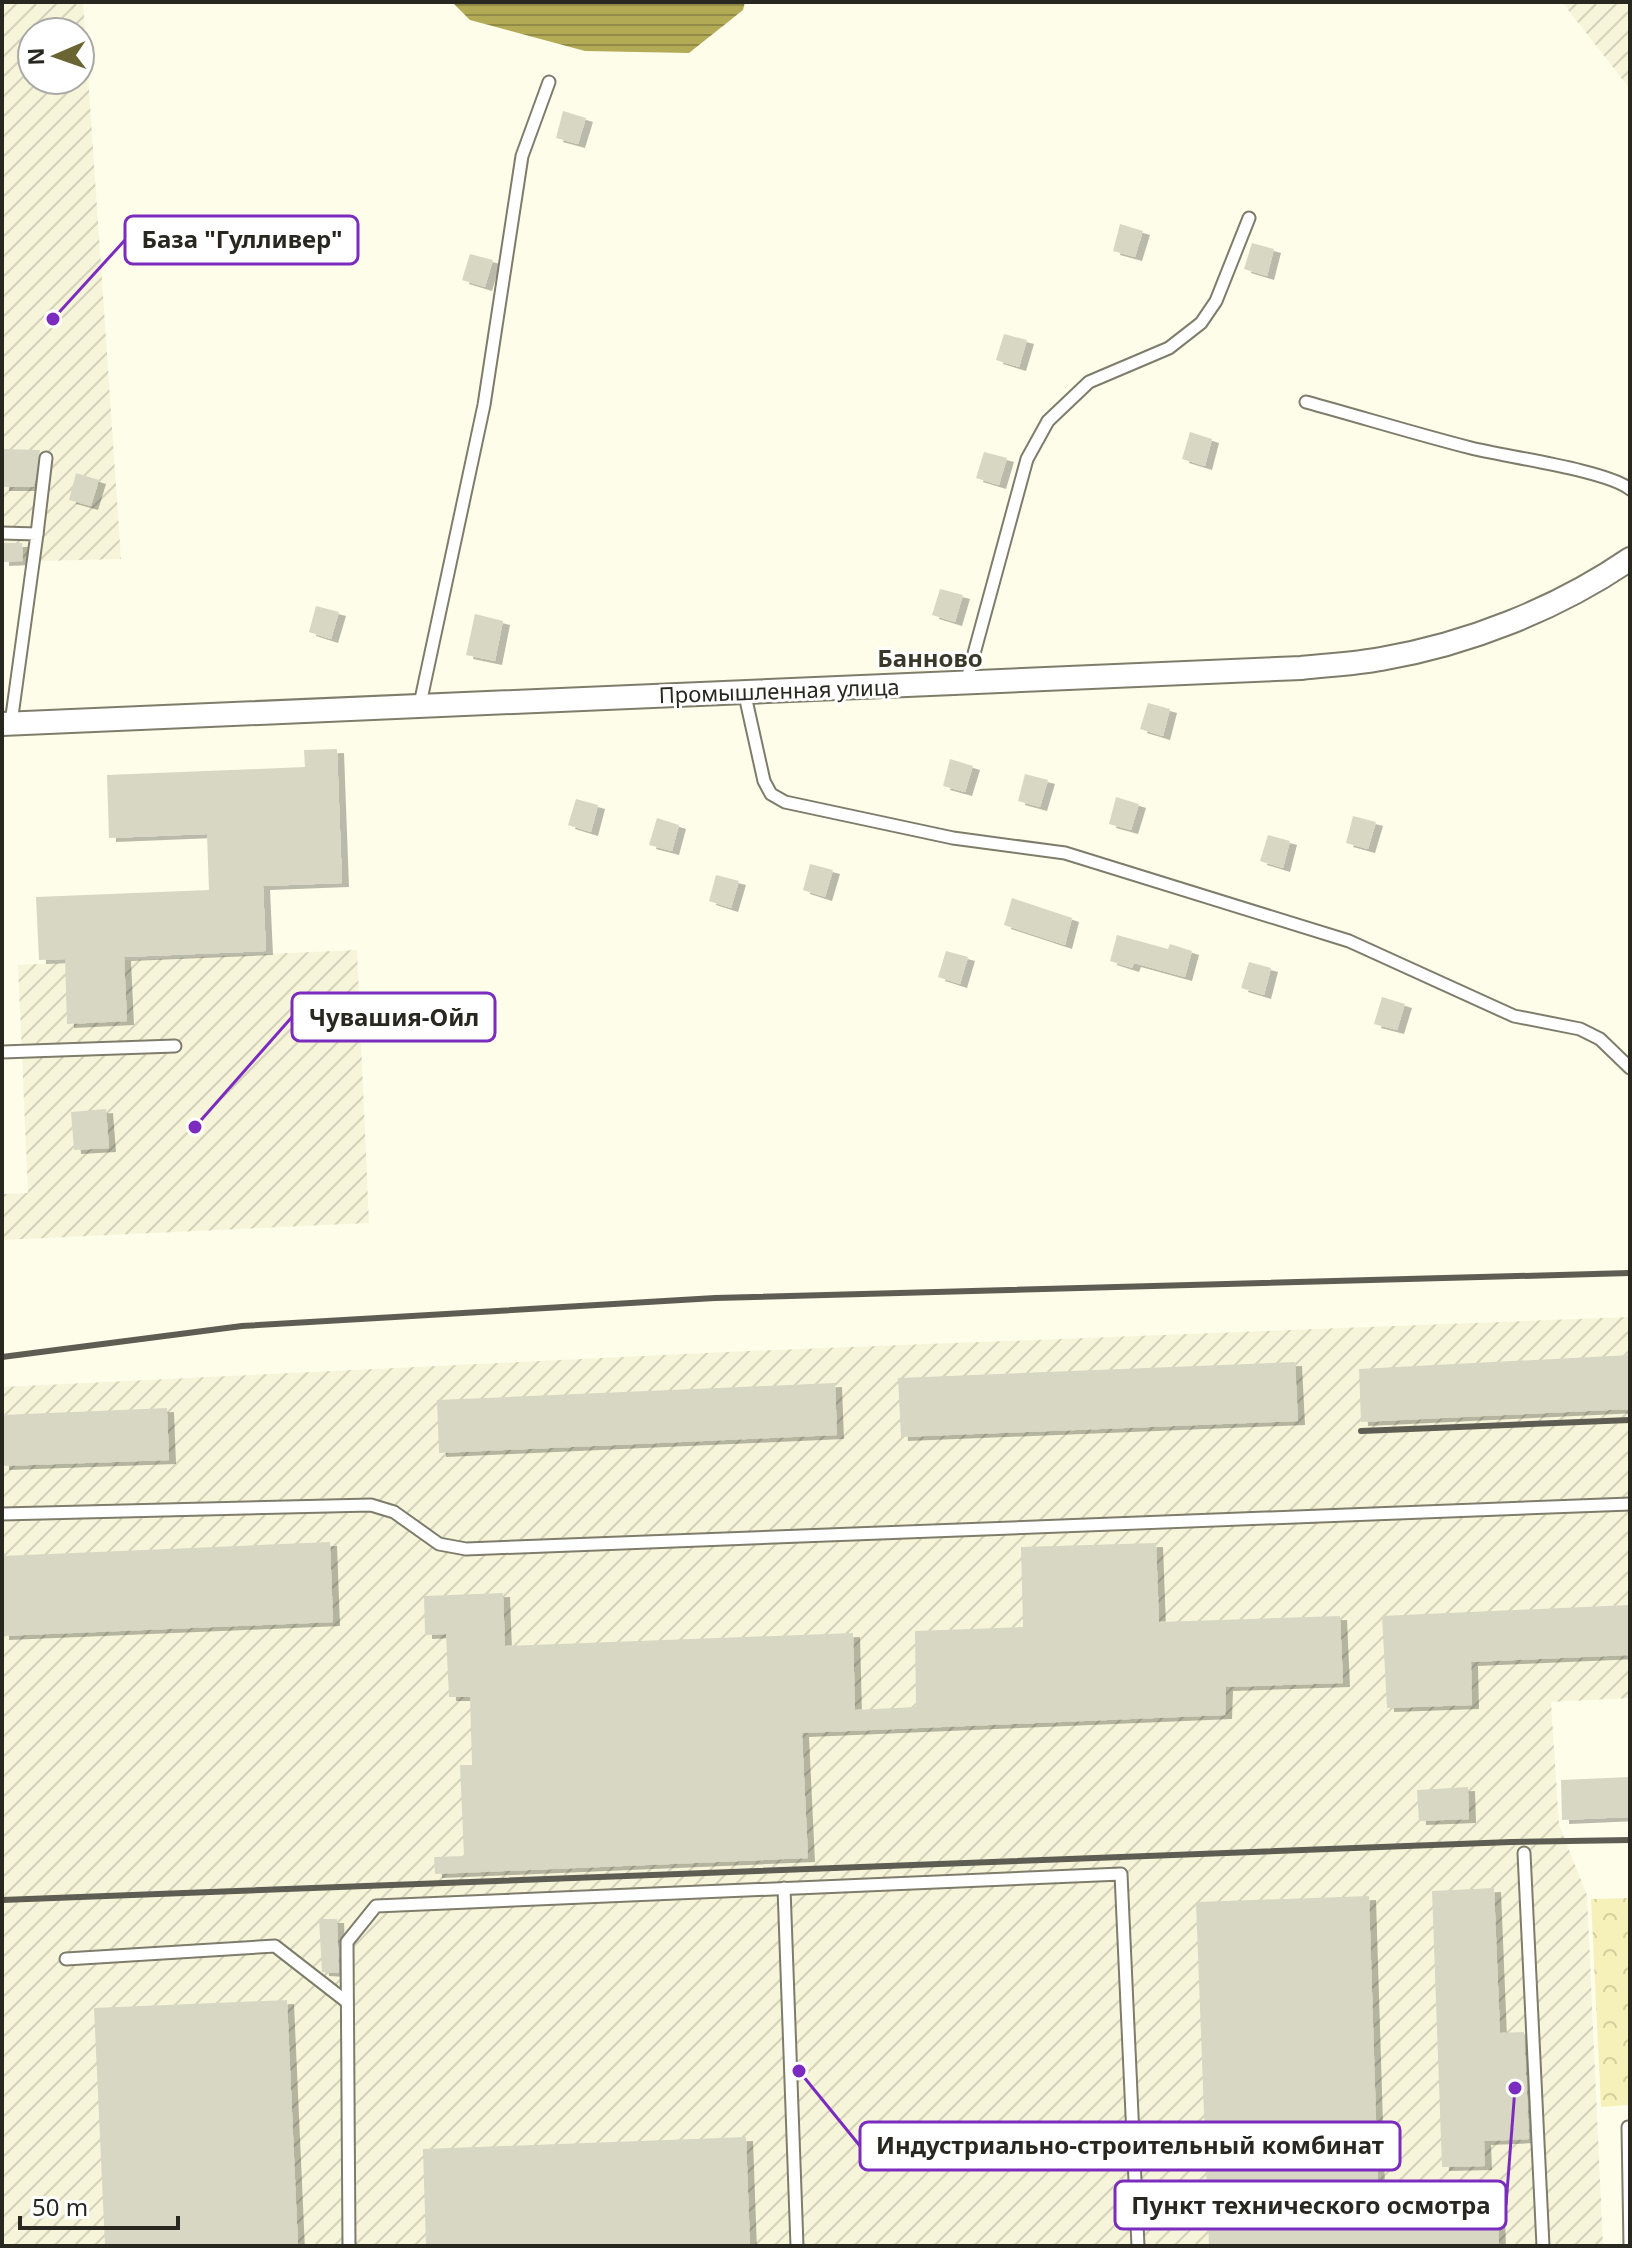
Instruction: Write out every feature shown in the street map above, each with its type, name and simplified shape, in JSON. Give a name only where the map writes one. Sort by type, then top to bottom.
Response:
[{"type":"street","name":"Промышленная улица","points":[[6,723],[1301,668],[1381,659],[1456,641],[1532,614],[1630,559]]},
{"type":"lane","points":[[420,704],[484,405],[522,156],[549,82]]},
{"type":"lane","points":[[966,684],[1027,459],[1048,421],[1089,382],[1169,348],[1201,323],[1216,301],[1249,218]]},
{"type":"lane","points":[[1306,402],[1470,448],[1588,474],[1624,484],[1630,489]]},
{"type":"lane","points":[[6,723],[37,534],[46,458]]},
{"type":"lane","points":[[2,533],[37,534]]},
{"type":"lane","points":[[744,691],[764,781],[771,794],[785,802],[953,838],[1065,853],[1349,941],[1514,1016],[1580,1029],[1600,1039],[1630,1068]]},
{"type":"lane","points":[[2,1052],[175,1046]]},
{"type":"lane","points":[[2,1514],[371,1505],[394,1512],[439,1544],[466,1549],[1630,1504]]},
{"type":"lane","points":[[1524,1853],[1543,2246]]},
{"type":"lane","points":[[349,2246],[347,1942],[376,1906],[1121,1874],[1138,2246]]},
{"type":"lane","points":[[784,1888],[797,2246]]},
{"type":"lane","points":[[66,1959],[275,1946],[347,2002]]},
{"type":"lane","points":[[1630,2127],[1630,2246]]},
{"type":"shaded area","points":[[2,2],[83,2],[84,16],[16,16],[16,96],[89,96],[121,559],[2,562]]},
{"type":"shaded area","points":[[452,2],[745,2],[743,10],[689,53],[585,51],[470,20]]},
{"type":"shaded area","points":[[1562,2],[1630,2],[1630,89]]},
{"type":"shaded area","points":[[357,950],[369,1223],[2,1240],[2,1194],[28,1193],[18,965]]},
{"type":"shaded area","points":[[1630,1317],[1630,1698],[1551,1702],[1559,1825],[1587,1895],[1603,2246],[2,2246],[2,1387],[747,1351]]},
{"type":"green space","points":[[1630,1898],[1630,2105],[1601,2107],[1591,1899]]},
{"type":"building","points":[[563,111],[586,118],[578,144],[556,138]]},
{"type":"building","points":[[1120,224],[1143,231],[1135,257],[1113,251]]},
{"type":"building","points":[[1252,243],[1274,249],[1267,276],[1244,269]]},
{"type":"building","points":[[470,254],[493,260],[485,287],[462,280]]},
{"type":"building","points":[[1004,334],[1027,340],[1019,367],[996,360]]},
{"type":"building","points":[[1190,432],[1212,439],[1205,466],[1182,459]]},
{"type":"building","points":[[2,449],[40,450],[34,487],[2,487]]},
{"type":"building","points":[[984,452],[1007,458],[999,485],[976,478]]},
{"type":"building","points":[[76,473],[99,480],[91,506],[69,500]]},
{"type":"building","points":[[2,543],[22,543],[23,561],[2,562]]},
{"type":"building","points":[[940,589],[963,595],[955,622],[932,615]]},
{"type":"building","points":[[316,606],[339,612],[331,639],[309,632]]},
{"type":"building","points":[[475,614],[503,621],[495,661],[466,655]]},
{"type":"building","points":[[1148,703],[1170,709],[1163,736],[1140,729]]},
{"type":"building","points":[[337,749],[342,883],[263,886],[266,951],[124,957],[127,1021],[67,1024],[65,959],[39,960],[36,897],[209,890],[207,834],[109,838],[107,775],[305,767],[304,750]]},
{"type":"building","points":[[950,759],[973,766],[965,792],[943,786]]},
{"type":"building","points":[[1025,774],[1048,780],[1040,807],[1018,801]]},
{"type":"building","points":[[1116,797],[1139,804],[1131,830],[1109,824]]},
{"type":"building","points":[[576,799],[598,805],[591,832],[568,825]]},
{"type":"building","points":[[1353,816],[1376,822],[1368,849],[1346,843]]},
{"type":"building","points":[[657,818],[679,825],[672,851],[649,845]]},
{"type":"building","points":[[1268,835],[1290,841],[1283,868],[1260,861]]},
{"type":"building","points":[[810,864],[833,870],[825,897],[803,890]]},
{"type":"building","points":[[716,875],[739,881],[731,908],[709,901]]},
{"type":"building","points":[[1012,898],[1072,918],[1065,945],[1004,925]]},
{"type":"building","points":[[1117,935],[1168,949],[1170,944],[1192,951],[1185,977],[1134,963],[1132,968],[1110,961]]},
{"type":"building","points":[[946,951],[968,957],[960,984],[938,977]]},
{"type":"building","points":[[1249,962],[1271,968],[1264,995],[1241,988]]},
{"type":"building","points":[[1382,997],[1405,1004],[1397,1030],[1374,1024]]},
{"type":"building","points":[[106,1109],[109,1148],[74,1150],[71,1112]]},
{"type":"building","points":[[1630,1355],[1630,1409],[1361,1422],[1359,1369]]},
{"type":"building","points":[[1295,1362],[1298,1421],[901,1437],[898,1378]]},
{"type":"building","points":[[835,1383],[837,1435],[439,1453],[437,1400]]},
{"type":"building","points":[[167,1408],[169,1460],[2,1466],[2,1415]]},
{"type":"building","points":[[330,1542],[333,1622],[2,1636],[2,1556]]},
{"type":"building","points":[[1156,1543],[1159,1622],[1340,1616],[1343,1683],[1226,1687],[1225,1715],[802,1733],[808,1858],[435,1874],[434,1857],[464,1856],[460,1765],[472,1765],[470,1697],[449,1697],[446,1634],[425,1635],[424,1596],[503,1593],[505,1646],[853,1633],[855,1710],[916,1707],[915,1631],[1023,1627],[1021,1547]]},
{"type":"building","points":[[1630,1605],[1630,1655],[1471,1662],[1472,1705],[1387,1708],[1382,1616]]},
{"type":"building","points":[[1630,1777],[1630,1817],[1562,1820],[1561,1780]]},
{"type":"building","points":[[1468,1787],[1469,1819],[1419,1821],[1417,1790]]},
{"type":"building","points":[[1494,1888],[1500,2033],[1524,2032],[1529,2139],[1484,2141],[1485,2166],[1442,2167],[1432,1891]]},
{"type":"building","points":[[1369,1896],[1379,2216],[1498,2210],[1499,2246],[1209,2246],[1196,1902]]},
{"type":"building","points":[[319,1919],[337,1919],[339,1973],[322,1972]]},
{"type":"building","points":[[287,2000],[298,2246],[105,2246],[94,2008]]},
{"type":"building","points":[[746,2137],[750,2246],[426,2246],[423,2149]]},
{"type":"railway","points":[[2,1357],[242,1326],[715,1298],[1630,1273]]},
{"type":"railway","points":[[1361,1431],[1630,1420]]},
{"type":"railway","points":[[2,1900],[1630,1840]]},
{"type":"place","name":"База \"Гулливер\"","points":[[53,319]]},
{"type":"place","name":"Чувашия-Ойл","points":[[195,1127]]},
{"type":"place","name":"Индустриально-строительный комбинат","points":[[799,2071]]},
{"type":"place","name":"Пункт технического осмотра","points":[[1515,2088]]},
{"type":"district","name":"Банново","points":[[930,657]]}]
